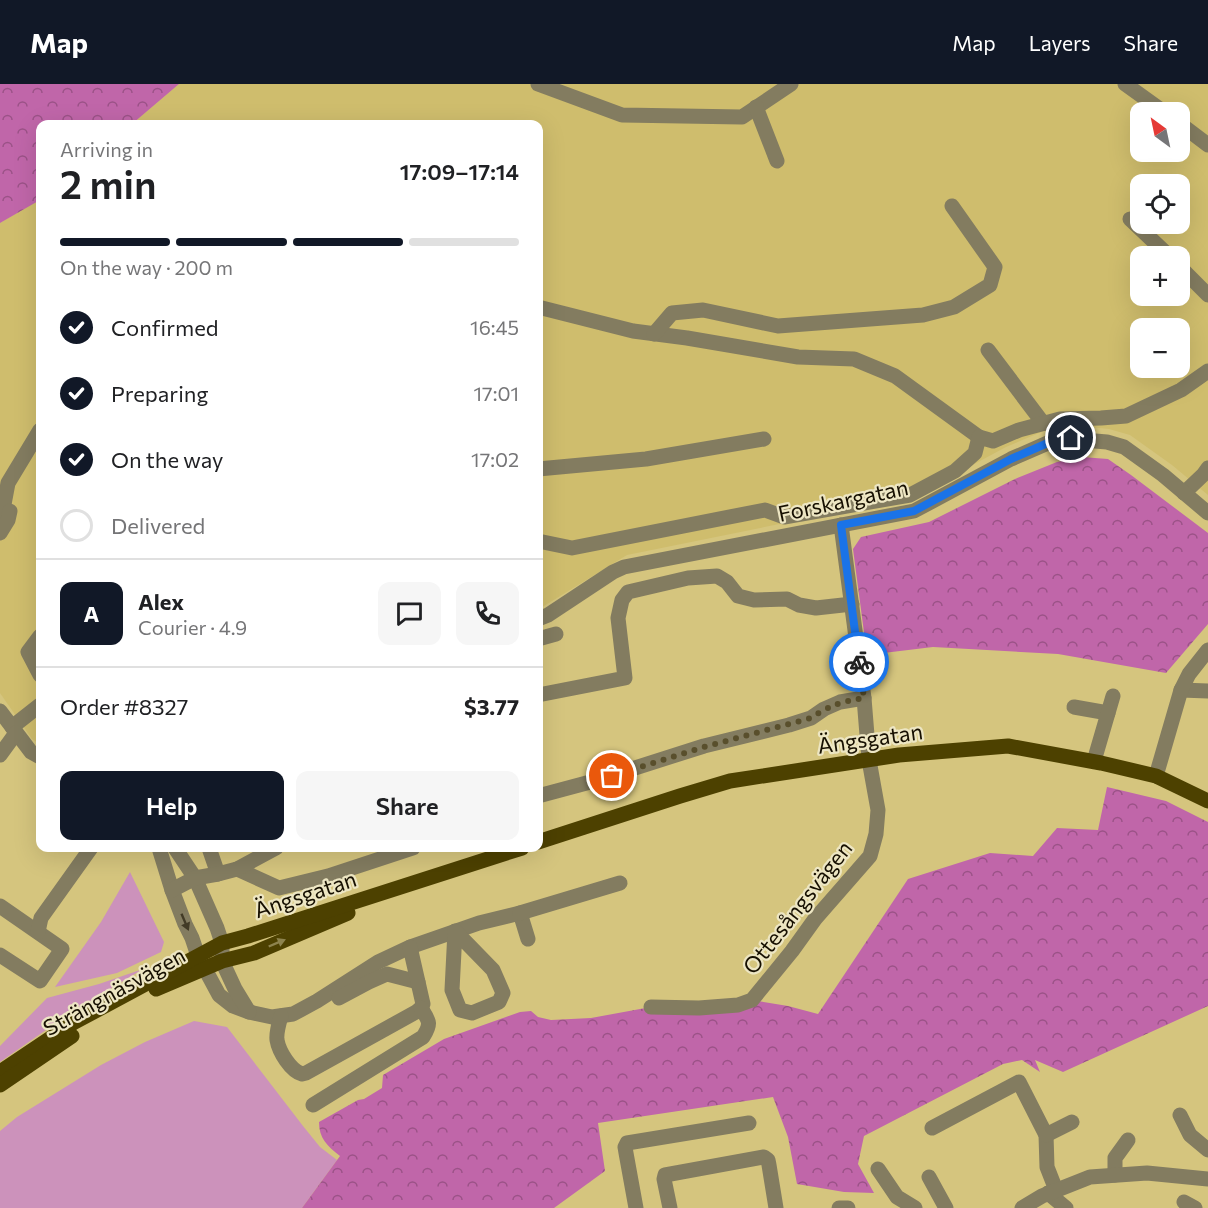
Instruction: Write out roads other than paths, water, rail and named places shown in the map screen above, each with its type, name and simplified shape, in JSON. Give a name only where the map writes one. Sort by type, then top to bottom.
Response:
[{"type":"main road","name":"Ängsgatan","points":[[543,840],[730,781],[899,755],[1008,746],[1156,776],[1208,801]]},
{"type":"main road","name":"Ängsgatan","points":[[201,962],[222,943],[510,852]]},
{"type":"main road","name":"Ängsgatan","points":[[222,961],[254,953],[428,879]]},
{"type":"main road","name":"Strängnäsvägen","points":[[0,1072],[73,1023],[201,962],[222,961]]},
{"type":"main road","name":"Strängnäsvägen","points":[[0,1085],[83,1028],[201,962]]},
{"type":"street","points":[[538,84],[622,115],[742,117],[791,84]]},
{"type":"street","points":[[1125,84],[1150,102]]},
{"type":"street","points":[[756,107],[777,161]]},
{"type":"street","points":[[1190,131],[1208,145]]},
{"type":"street","points":[[654,334],[672,313],[703,310],[778,326],[923,315],[954,307],[990,285],[995,267],[952,206]]},
{"type":"street","points":[[1146,234],[1158,246]]},
{"type":"street","points":[[1190,277],[1208,295]]},
{"type":"street","points":[[543,308],[633,331],[798,357],[854,358],[895,375],[979,437],[993,441],[1019,430],[1060,419],[1126,416],[1181,390],[1208,371]]},
{"type":"street","points":[[988,350],[1043,423]]},
{"type":"street","points":[[0,518],[9,483],[36,437]]},
{"type":"street","points":[[543,542],[573,548],[765,510],[784,517],[910,495],[955,471],[975,453],[979,437]]},
{"type":"street","name":"Forskargatan","points":[[543,617],[624,567],[914,511],[1011,459],[1050,442],[1071,438],[1107,442],[1124,447],[1207,510]]},
{"type":"street","points":[[543,469],[645,459],[764,439]]},
{"type":"street","points":[[1184,492],[1208,468]]},
{"type":"street","points":[[0,488],[8,475],[17,469]]},
{"type":"street","points":[[0,533],[8,520],[17,469]]},
{"type":"street","name":"Ottesångsvägen","points":[[651,1007],[699,1008],[738,1005],[752,1000],[815,919],[870,856],[876,834],[878,810],[869,760],[864,698],[841,525]]},
{"type":"street","points":[[543,694],[625,678],[618,618],[622,600],[628,592],[688,578],[717,576],[727,582],[738,596],[754,600],[787,599],[799,605],[816,608],[852,604]]},
{"type":"street","points":[[543,638],[556,634]]},
{"type":"street","points":[[36,641],[28,652],[36,667]]},
{"type":"street","points":[[1156,776],[1181,690],[1189,674],[1208,650]]},
{"type":"street","points":[[1181,690],[1208,691]]},
{"type":"street","points":[[1095,762],[1113,696]]},
{"type":"street","points":[[543,795],[811,718],[840,702],[864,698]]},
{"type":"street","points":[[1074,707],[1108,713]]},
{"type":"street","points":[[0,755],[14,730],[36,709]]},
{"type":"street","points":[[0,711],[31,752],[36,755]]},
{"type":"street","points":[[38,932],[42,918],[88,852]]},
{"type":"street","points":[[160,852],[185,924],[201,962],[219,995],[233,1006],[272,1017],[279,1023]]},
{"type":"street","points":[[178,852],[195,878],[222,943],[222,961],[249,1012]]},
{"type":"street","points":[[211,852],[219,874]]},
{"type":"street","points":[[172,890],[195,878],[237,869],[269,852]]},
{"type":"street","points":[[237,869],[279,888],[328,876],[400,852]]},
{"type":"street","points":[[279,1023],[378,962],[410,947],[479,923],[620,883]]},
{"type":"street","points":[[0,906],[62,949],[40,981],[0,955]]},
{"type":"street","points":[[520,913],[528,939]]},
{"type":"street","points":[[455,931],[493,970],[502,993],[499,1002],[472,1013],[460,1010],[452,990],[455,931]]},
{"type":"street","points":[[279,1023],[277,1040],[281,1051],[293,1069],[302,1074],[416,1012],[423,1004],[410,947]]},
{"type":"street","points":[[279,1023],[387,974],[418,982]]},
{"type":"street","points":[[313,1105],[423,1037],[429,1028],[429,1021],[421,1008]]},
{"type":"street","points":[[932,1128],[1019,1082],[1046,1136],[1047,1167],[1052,1192],[1066,1208]]},
{"type":"street","points":[[1180,1115],[1190,1135],[1208,1150]]},
{"type":"street","points":[[1046,1136],[1071,1122]]},
{"type":"street","points":[[636,1208],[625,1147],[627,1143],[749,1123]]},
{"type":"street","points":[[1115,1175],[1115,1158],[1128,1140]]},
{"type":"street","points":[[670,1208],[665,1175],[764,1157],[768,1160],[776,1208]]},
{"type":"street","points":[[878,1169],[897,1197],[915,1208]]},
{"type":"street","points":[[1022,1208],[1052,1192],[1090,1177],[1147,1173],[1208,1179]]},
{"type":"street","points":[[929,1177],[946,1208]]},
{"type":"street","points":[[838,1208],[848,1208]]}]
